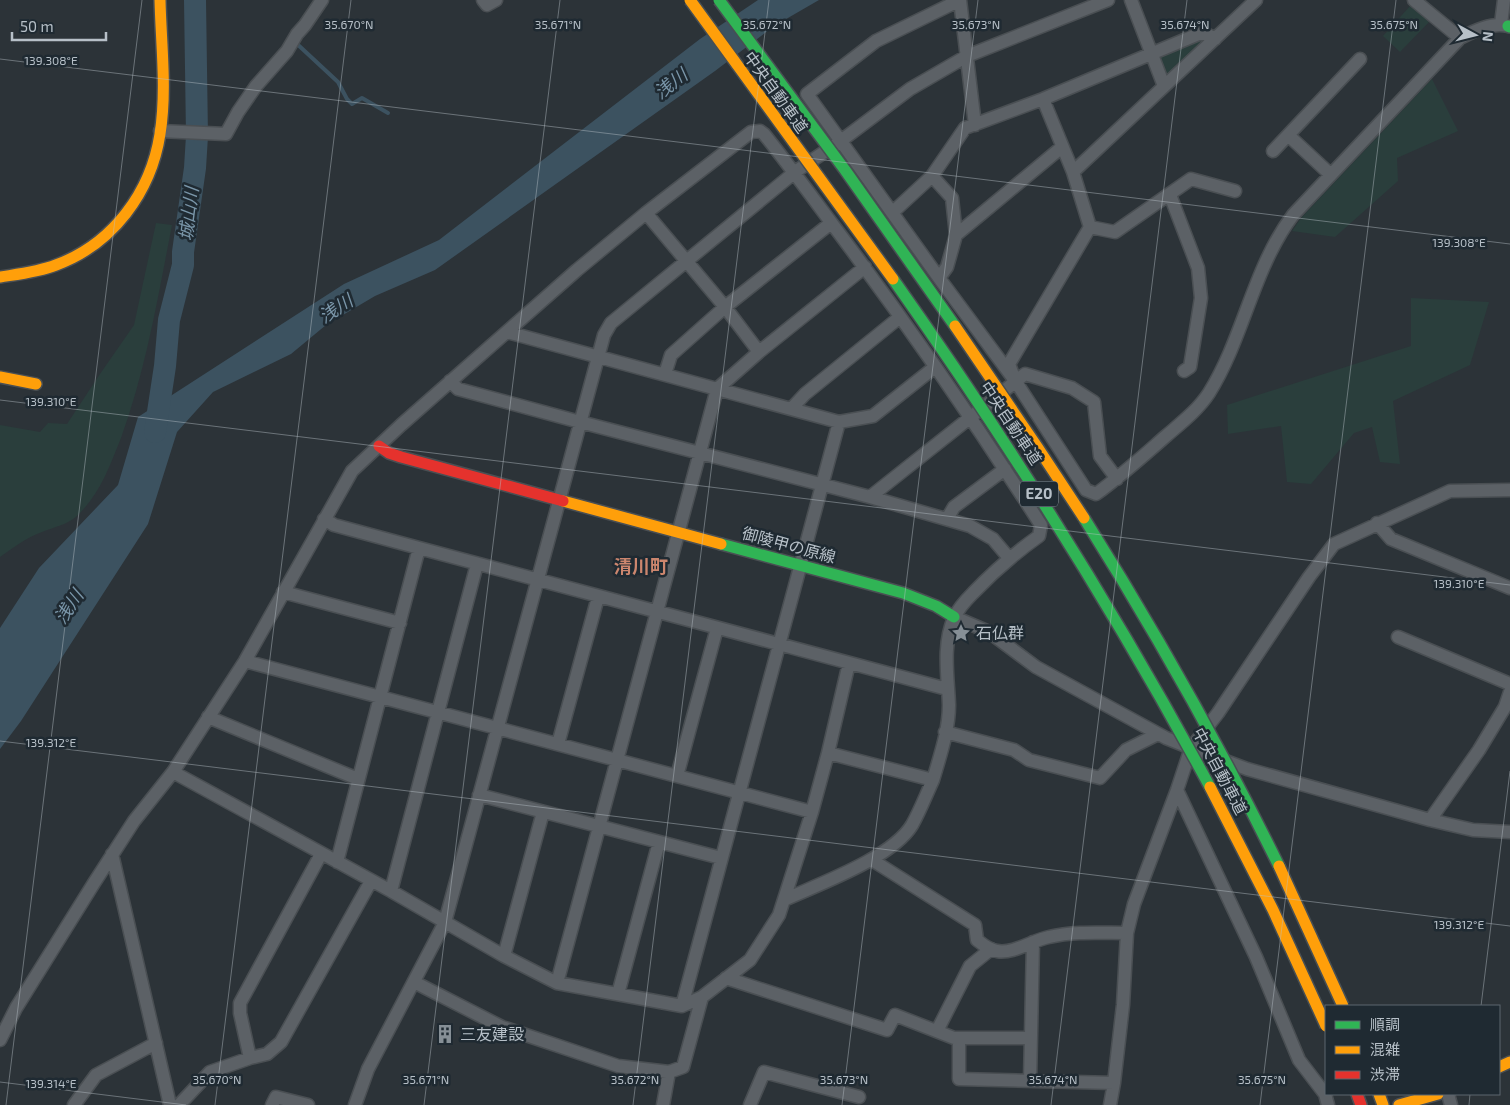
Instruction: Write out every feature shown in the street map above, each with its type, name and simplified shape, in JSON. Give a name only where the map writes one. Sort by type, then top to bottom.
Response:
[{"type":"main road","points":[[0,277],[41,270],[79,255],[111,231],[127,214],[145,184],[153,166],[160,131],[162,96],[160,0]]},
{"type":"main road","name":"中央自動車道","points":[[690,0],[874,253],[978,402],[1059,525],[1144,666],[1216,799],[1267,896],[1325,1024]]},
{"type":"main road","name":"中央自動車道","points":[[719,0],[771,68],[895,239],[1080,512],[1166,654],[1239,786],[1288,886],[1343,1005]]},
{"type":"main road","points":[[0,377],[36,384]]},
{"type":"main road","name":"御陵甲の原線","points":[[379,446],[401,458],[903,593],[936,606],[954,617]]},
{"type":"main road","points":[[1399,1105],[1434,1095]]},
{"type":"street","points":[[160,131],[226,134],[256,86],[287,51],[296,34],[322,0]]},
{"type":"street","points":[[483,0],[487,5],[496,0]]},
{"type":"street","points":[[975,125],[960,0],[876,41],[808,94],[939,278],[1016,382],[1086,490],[1096,494],[1117,479],[1194,411],[1208,395],[1228,354],[1272,249],[1281,231],[1293,215],[1460,38],[1476,30],[1506,26],[1504,0]]},
{"type":"street","points":[[356,1105],[368,1069],[445,922],[604,335],[611,323],[795,172],[842,140],[910,89],[967,56],[1108,0]]},
{"type":"street","points":[[1131,0],[1164,86]]},
{"type":"street","points":[[1073,172],[1256,0]]},
{"type":"street","points":[[1414,0],[1460,38]]},
{"type":"street","points":[[893,212],[932,176],[965,128],[1043,99],[1201,33],[1215,39]]},
{"type":"street","points":[[1273,151],[1336,75],[1360,59]]},
{"type":"street","points":[[1016,382],[1008,364],[1090,227],[1073,172],[1043,99]]},
{"type":"street","points":[[0,1040],[26,991],[112,854],[134,821],[173,772],[245,661],[282,592],[352,471],[450,381],[577,270],[646,213],[751,132],[756,131],[764,134],[795,172],[865,267],[970,417],[1041,525]]},
{"type":"street","points":[[1288,135],[1331,174]]},
{"type":"street","points":[[956,235],[1062,147]]},
{"type":"street","points":[[932,176],[952,198],[956,235],[947,267],[939,278]]},
{"type":"street","points":[[1090,227],[1115,232],[1191,179],[1235,191]]},
{"type":"street","points":[[1170,195],[1198,268],[1201,298],[1190,367],[1184,370]]},
{"type":"street","points":[[646,213],[725,307],[759,352]]},
{"type":"street","points":[[664,374],[671,355],[725,307],[832,223]]},
{"type":"street","points":[[557,983],[717,389],[759,352],[865,267]]},
{"type":"street","points":[[792,408],[805,394],[900,317]]},
{"type":"street","points":[[506,332],[839,422],[873,416],[935,367]]},
{"type":"street","points":[[870,497],[1025,374],[1072,388],[1094,402],[1100,456],[1117,479]]},
{"type":"street","points":[[450,381],[458,389],[870,497],[970,526],[993,539],[1009,558]]},
{"type":"street","points":[[682,1006],[839,422]]},
{"type":"street","points":[[947,519],[954,507],[1005,469]]},
{"type":"street","points":[[784,900],[872,860],[899,841],[911,826],[933,780],[945,732],[949,706],[947,655],[954,617],[965,601],[1009,558],[1039,536],[1041,525],[1086,490]]},
{"type":"street","points":[[1110,1105],[1123,1005],[1127,933],[1134,904],[1191,748],[1218,713],[1310,576],[1334,544],[1450,491],[1510,490]]},
{"type":"street","points":[[324,519],[334,525],[947,689]]},
{"type":"street","points":[[1377,523],[1390,539],[1510,588]]},
{"type":"street","points":[[337,862],[419,548]]},
{"type":"street","points":[[391,891],[477,564]]},
{"type":"street","points":[[282,592],[400,623]]},
{"type":"street","points":[[558,744],[598,597]]},
{"type":"street","name":"御陵甲の原線","points":[[954,617],[989,632],[1036,667],[1162,736],[1191,748],[1256,771],[1430,820],[1473,830],[1510,832]]},
{"type":"street","points":[[677,776],[717,628]]},
{"type":"street","points":[[1398,637],[1510,684]]},
{"type":"street","points":[[245,661],[812,812]]},
{"type":"street","points":[[173,772],[371,882],[391,891],[504,956],[557,983],[682,1006],[702,997],[750,960],[779,915],[812,812],[849,663]]},
{"type":"street","points":[[1430,820],[1508,706],[1510,692]]},
{"type":"street","points":[[208,717],[358,779]]},
{"type":"street","points":[[945,732],[1014,750],[1029,760],[1100,778],[1126,750],[1162,736]]},
{"type":"street","points":[[828,752],[933,780]]},
{"type":"street","points":[[1177,790],[1256,957],[1299,1060],[1325,1094]]},
{"type":"street","points":[[479,795],[721,858]]},
{"type":"street","points":[[504,956],[543,812]]},
{"type":"street","points":[[618,994],[659,842]]},
{"type":"street","points":[[112,854],[170,1105]]},
{"type":"street","points":[[250,1058],[240,1013],[240,1003],[321,854]]},
{"type":"street","points":[[872,860],[975,925],[976,940],[997,952],[1014,949],[1047,937],[1072,933],[1127,933]]},
{"type":"street","points":[[179,1105],[210,1072],[267,1054],[281,1042],[371,882]]},
{"type":"street","points":[[1030,1081],[1034,942]]},
{"type":"street","points":[[937,1032],[970,966],[991,949]]},
{"type":"street","points":[[726,978],[887,1030],[895,1014],[954,1038],[1031,1038]]},
{"type":"street","points":[[414,982],[502,1027],[618,1066],[669,1072],[683,1066],[702,997]]},
{"type":"street","points":[[959,1038],[959,1080],[1114,1083]]},
{"type":"street","points":[[74,1105],[96,1075],[156,1043]]},
{"type":"street","points":[[663,1105],[669,1072]]},
{"type":"street","points":[[750,1105],[764,1072],[859,1097]]},
{"type":"street","points":[[272,1105],[276,1097],[308,1105]]},
{"type":"green space","points":[[1411,5],[1430,21],[1400,52],[1383,36]]},
{"type":"green space","points":[[1201,33],[1215,39],[1164,86],[1151,53]]},
{"type":"green space","points":[[1432,79],[1458,131],[1397,158],[1398,181],[1335,237],[1292,231],[1301,218]]},
{"type":"green space","points":[[156,223],[172,225],[162,279],[138,386],[108,470],[92,499],[77,516],[65,524],[36,534],[0,557],[0,425],[40,432],[48,423],[67,424],[134,325]]},
{"type":"green space","points":[[1411,298],[1489,302],[1470,365],[1393,401],[1400,464],[1380,462],[1372,427],[1354,433],[1311,484],[1287,482],[1281,426],[1228,434],[1227,405],[1411,346]]},
{"type":"water","name":"浅川","points":[[758,0],[819,0],[774,26],[715,71],[435,270],[375,296],[326,325],[291,354],[213,392],[177,432],[148,524],[21,721],[0,749],[0,628],[39,568],[118,485],[138,417],[344,284],[439,240],[700,39]]},
{"type":"waterway","name":"城山川","points":[[155,432],[165,366],[169,320],[183,265],[183,252],[195,168],[197,136],[195,0]]},
{"type":"waterway","points":[[296,43],[338,82],[347,99],[352,104],[362,98],[388,113]]},
{"type":"traffic: fast","points":[[719,0],[845,170],[955,326]]},
{"type":"traffic: fast","points":[[893,279],[1019,465],[1099,592],[1210,787]]},
{"type":"traffic: fast","points":[[1084,518],[1186,689],[1234,777],[1279,866]]},
{"type":"traffic: fast","points":[[721,544],[903,593],[936,606],[954,617]]},
{"type":"traffic: slow","points":[[0,277],[42,269],[76,256],[112,230],[138,195],[148,176],[155,155],[162,117],[163,84],[160,0]]},
{"type":"traffic: slow","points":[[690,0],[893,279]]},
{"type":"traffic: slow","points":[[955,326],[1084,518]]},
{"type":"traffic: slow","points":[[0,377],[36,384]]},
{"type":"traffic: slow","points":[[563,501],[721,544]]},
{"type":"traffic: slow","points":[[1210,787],[1273,910],[1325,1024]]},
{"type":"traffic: slow","points":[[1279,866],[1343,1005]]},
{"type":"traffic: slow","points":[[1500,1067],[1510,1062]]},
{"type":"traffic: slow","points":[[1379,1095],[1383,1105]]},
{"type":"traffic: slow","points":[[1399,1105],[1434,1095]]},
{"type":"traffic: jam","points":[[379,446],[389,453],[401,457],[563,501]]},
{"type":"traffic: jam","points":[[1357,1095],[1361,1105]]},
{"type":"place","name":"石仏群","points":[[961,633]]},
{"type":"place","name":"三友建設","points":[[445,1034]]},
{"type":"district","name":"清川町","points":[[641,567]]}]
